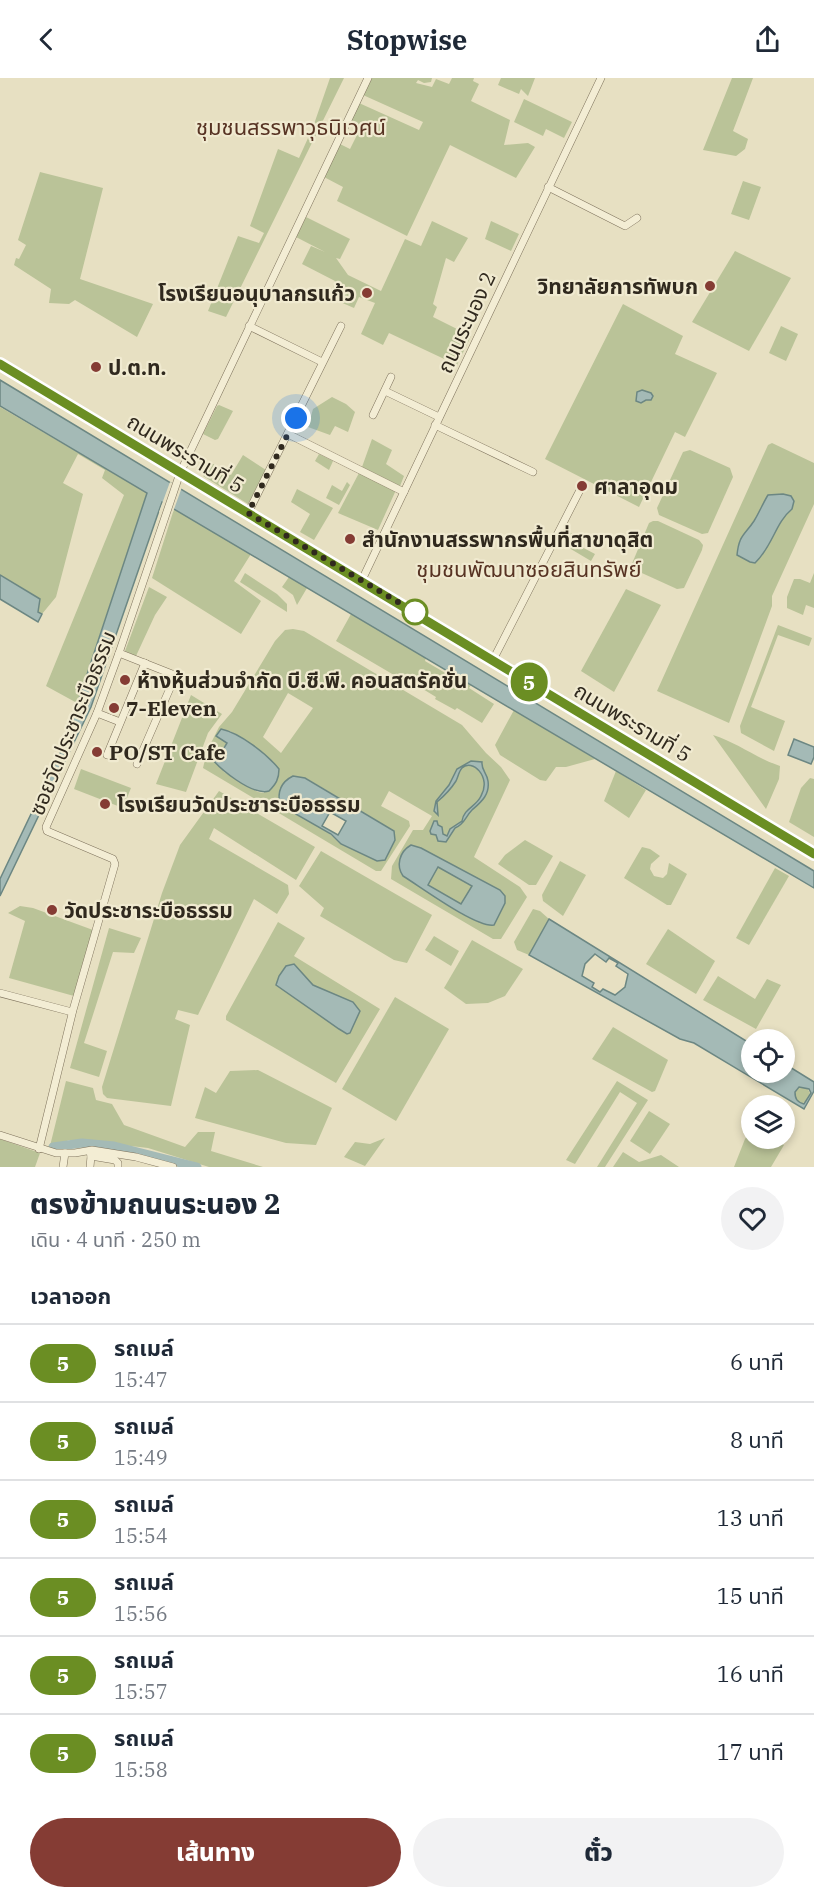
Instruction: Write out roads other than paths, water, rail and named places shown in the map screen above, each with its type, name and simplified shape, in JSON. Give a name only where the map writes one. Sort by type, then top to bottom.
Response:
[{"type":"main road","name":"ถนนพระรามที่ 5","points":[[0,364],[177,478],[248,513],[362,580],[814,854]]},
{"type":"street","name":"ซอยวัดประชาระบือธรรม","points":[[36,1148],[115,864],[113,859],[47,831],[46,827],[97,713],[177,478],[368,78]]},
{"type":"street","name":"ถนนระนอง 2","points":[[362,580],[601,78]]},
{"type":"street","points":[[548,187],[625,226],[637,218]]},
{"type":"street","points":[[249,326],[322,362]]},
{"type":"street","points":[[248,513],[341,326]]},
{"type":"street","points":[[373,415],[391,377]]},
{"type":"street","points":[[385,391],[439,417]]},
{"type":"street","points":[[435,425],[533,472]]},
{"type":"street","points":[[288,434],[404,492]]},
{"type":"street","points":[[493,660],[579,492]]},
{"type":"street","points":[[119,653],[172,674],[174,679],[137,764]]},
{"type":"street","points":[[107,755],[145,663]]},
{"type":"street","points":[[97,713],[120,722]]},
{"type":"street","points":[[0,993],[72,1012]]},
{"type":"street","points":[[0,1136],[36,1148],[65,1153],[136,1157],[173,1167]]},
{"type":"street","points":[[63,1167],[65,1153]]},
{"type":"street","points":[[90,1153],[90,1167]]},
{"type":"street","points":[[90,1153],[115,1160],[118,1167]]},
{"type":"water","points":[[0,380],[814,871],[814,888],[162,502],[91,707],[0,896],[0,879],[63,747],[147,493],[0,406]]},
{"type":"water","points":[[642,390],[651,393],[653,396],[651,400],[641,403],[636,401],[637,392]]},
{"type":"water","points":[[768,495],[791,496],[794,501],[792,509],[761,556],[755,563],[737,555],[741,539]]},
{"type":"water","points":[[0,575],[40,599],[38,612],[42,614],[38,622],[0,599]]},
{"type":"water","points":[[221,729],[253,745],[279,769],[277,781],[269,791],[254,789],[236,780],[209,755],[212,750],[220,755],[227,743],[216,736]]},
{"type":"water","points":[[794,739],[814,747],[811,764],[788,755]]},
{"type":"water","points":[[471,761],[482,762],[488,781],[486,794],[463,822],[455,828],[446,842],[438,841],[436,835],[431,834],[430,831],[434,821],[437,821],[442,827],[443,834],[447,836],[450,829],[462,821],[465,813],[476,803],[484,789],[484,782],[479,771],[471,765],[466,766],[461,769],[452,787],[437,802],[438,815],[434,811],[436,801],[449,785],[457,769]]},
{"type":"water","points":[[293,776],[305,778],[394,831],[395,840],[385,860],[377,861],[341,844],[331,834],[280,805],[281,788],[285,781]],"holes":[[[330,812],[346,821],[338,835],[322,826]]]},
{"type":"water","points":[[411,845],[421,848],[500,890],[505,896],[505,903],[494,925],[462,914],[403,876],[399,864],[401,855]],"holes":[[[438,867],[472,886],[461,904],[428,885]]]},
{"type":"water","points":[[549,919],[741,1038],[741,1071],[694,1043],[680,1039],[529,955]],"holes":[[[595,954],[606,962],[609,958],[618,963],[616,966],[628,974],[625,987],[615,995],[603,989],[600,992],[592,987],[594,983],[582,976],[585,964]]]},
{"type":"water","points":[[294,964],[313,985],[353,1002],[360,1011],[350,1033],[347,1034],[339,1029],[276,985],[286,966]]},
{"type":"water","points":[[795,1070],[814,1082],[814,1091],[804,1109],[795,1104],[795,1097],[804,1104],[811,1093],[809,1089],[799,1087],[795,1095],[781,1095],[761,1083],[795,1083]]},
{"type":"waterway","points":[[53,1147],[82,1143],[114,1146],[197,1167]]},
{"type":"place","name":"วิทยาลัยการทัพบก","points":[[710,286]]},
{"type":"place","name":"โรงเรียนอนุบาลกรแก้ว","points":[[367,293]]},
{"type":"place","name":"ป.ต.ท.","points":[[96,367]]},
{"type":"place","name":"ศาลาอุดม","points":[[582,486]]},
{"type":"place","name":"สำนักงานสรรพากรพื้นที่สาขาดุสิต","points":[[350,539]]},
{"type":"place","name":"ห้างหุ้นส่วนจำกัด บี.ซี.พี. คอนสตรัคชั่น","points":[[125,680]]},
{"type":"place","name":"7-Eleven","points":[[114,708]]},
{"type":"place","name":"PO/ST Cafe","points":[[97,752]]},
{"type":"place","name":"โรงเรียนวัดประชาระบือธรรม","points":[[105,804]]},
{"type":"place","name":"วัดประชาระบือธรรม","points":[[52,910]]},
{"type":"district","name":"ชุมชนสรรพาวุธนิเวศน์","points":[[291,126]]},
{"type":"district","name":"ชุมชนพัฒนาซอยสินทรัพย์","points":[[529,568]]}]
